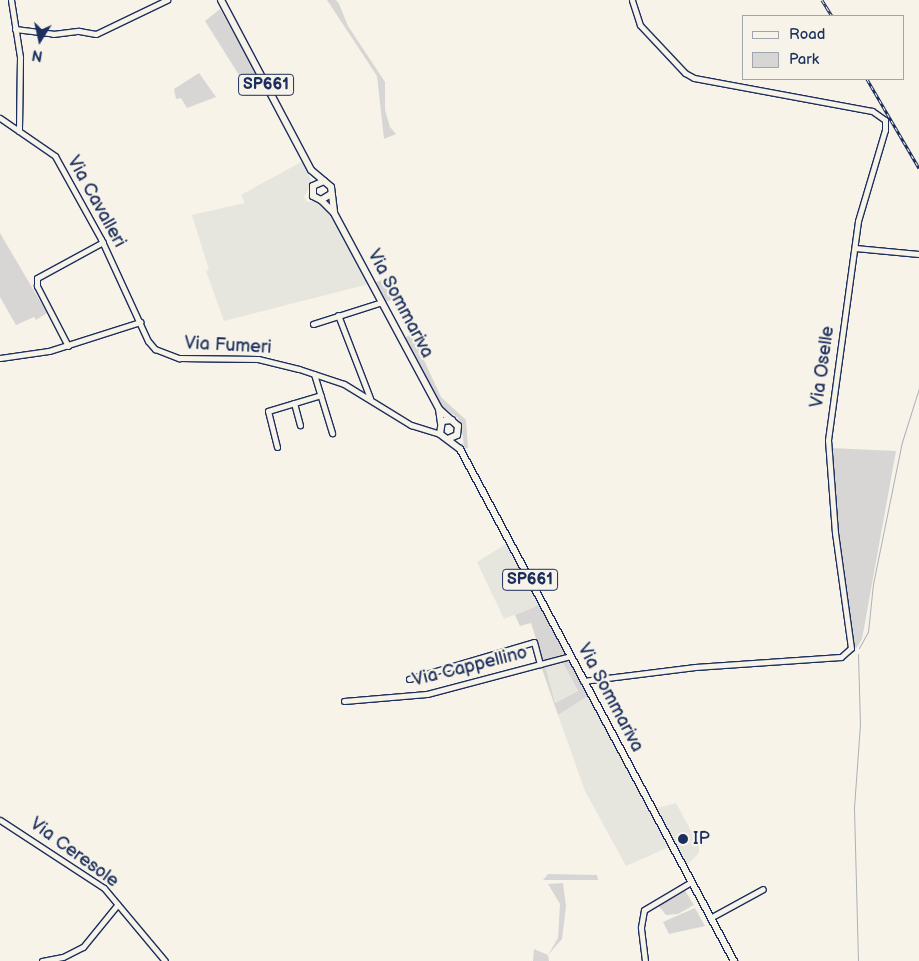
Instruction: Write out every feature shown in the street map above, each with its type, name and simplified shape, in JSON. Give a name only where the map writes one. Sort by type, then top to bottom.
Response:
[{"type":"main road","name":"SP661","points":[[221,0],[311,170],[313,186]]},
{"type":"main road","name":"SP661","points":[[311,170],[324,181]]},
{"type":"main road","points":[[324,181],[331,187],[331,194],[321,200],[313,196],[313,186],[324,181]]},
{"type":"main road","name":"Via Sommariva","points":[[331,194],[334,213]]},
{"type":"main road","name":"Via Sommariva","points":[[321,200],[334,213],[382,302],[438,409],[440,424]]},
{"type":"main road","name":"Via Sommariva","points":[[438,409],[452,420]]},
{"type":"main road","points":[[452,420],[458,426],[457,434],[448,439],[440,434],[440,424],[452,420]]},
{"type":"main road","name":"Via Sommariva","points":[[457,434],[460,450],[734,961]]},
{"type":"main road","name":"Via Sommariva","points":[[448,439],[460,450]]},
{"type":"street","points":[[11,0],[20,57],[19,131]]},
{"type":"street","points":[[15,30],[53,34],[79,31],[96,34],[166,0]]},
{"type":"street","name":"Via Oselle","points":[[583,681],[695,667],[841,656],[851,648],[836,533],[828,440],[862,201],[886,130],[885,120],[872,111],[694,78],[685,72],[640,25],[632,0]]},
{"type":"street","name":"Via Cavalleri","points":[[0,118],[54,156],[103,242],[140,322]]},
{"type":"street","points":[[68,346],[37,286],[37,278],[103,242]]},
{"type":"street","points":[[855,248],[919,254]]},
{"type":"street","points":[[313,324],[382,302]]},
{"type":"street","points":[[338,315],[370,398]]},
{"type":"street","points":[[0,358],[68,346],[140,322]]},
{"type":"street","name":"Via Fumeri","points":[[140,322],[148,342],[166,355],[196,359],[258,359],[314,374],[370,398],[411,425],[440,434]]},
{"type":"street","points":[[314,374],[332,432]]},
{"type":"street","points":[[277,447],[268,412],[321,395]]},
{"type":"street","points":[[294,403],[300,425]]},
{"type":"street","points":[[432,430],[440,424]]},
{"type":"street","points":[[409,679],[534,642],[538,647],[540,664]]},
{"type":"street","name":"Via Cappellino","points":[[344,701],[427,694],[571,656]]},
{"type":"street","name":"Via Ceresole","points":[[0,820],[92,879],[118,904],[165,961]]},
{"type":"street","points":[[645,961],[641,927],[644,910],[691,882]]},
{"type":"street","points":[[710,918],[763,889]]},
{"type":"street","points":[[42,961],[63,957],[83,947],[118,904]]},
{"type":"shaded area","points":[[303,161],[312,183],[304,197],[307,202],[315,201],[327,209],[369,284],[224,321],[206,271],[209,270],[192,215],[245,203],[241,195]]},
{"type":"shaded area","points":[[506,544],[539,605],[504,619],[477,562]]},
{"type":"shaded area","points":[[562,661],[578,691],[555,703],[545,665]]},
{"type":"shaded area","points":[[588,696],[669,847],[626,866],[585,791],[558,715]]},
{"type":"shaded area","points":[[676,803],[699,846],[699,853],[687,865],[657,808]]},
{"type":"green space","points":[[327,0],[336,0],[339,4],[348,26],[385,82],[385,110],[390,127],[396,134],[384,139],[377,76]]},
{"type":"green space","points":[[220,9],[257,75],[244,83],[205,21]]},
{"type":"green space","points":[[199,73],[216,97],[187,108],[181,98],[176,99],[174,89]]},
{"type":"green space","points":[[0,233],[47,313],[36,320],[34,317],[16,325],[0,297]]},
{"type":"green space","points":[[390,276],[398,298],[385,302],[375,283]]},
{"type":"green space","points":[[412,334],[441,397],[466,420],[468,448],[464,449],[462,427],[458,418],[439,404],[404,338]]},
{"type":"green space","points":[[830,448],[896,451],[862,639],[856,649],[851,634],[837,533]]},
{"type":"green space","points":[[539,605],[566,654],[543,661],[531,623],[520,626],[515,615]]},
{"type":"green space","points":[[568,659],[588,696],[558,715],[541,666],[545,665],[555,703],[578,691],[562,661]]},
{"type":"green space","points":[[548,874],[597,875],[598,880],[543,880]]},
{"type":"green space","points":[[563,883],[566,906],[562,939],[548,955],[558,938],[560,904],[548,884]]},
{"type":"green space","points":[[684,889],[694,905],[678,914],[666,915],[658,905]]},
{"type":"green space","points":[[695,908],[705,926],[669,934],[663,922]]},
{"type":"green space","points":[[534,949],[548,955],[549,961],[533,961]]},
{"type":"waterway","points":[[859,648],[868,632],[873,584],[902,442],[919,388]]},
{"type":"waterway","points":[[858,654],[860,724],[854,808],[858,961]]},
{"type":"railway","points":[[822,0],[831,15]]},
{"type":"railway","points":[[868,80],[919,168]]},
{"type":"place","name":"IP","points":[[683,839]]}]
